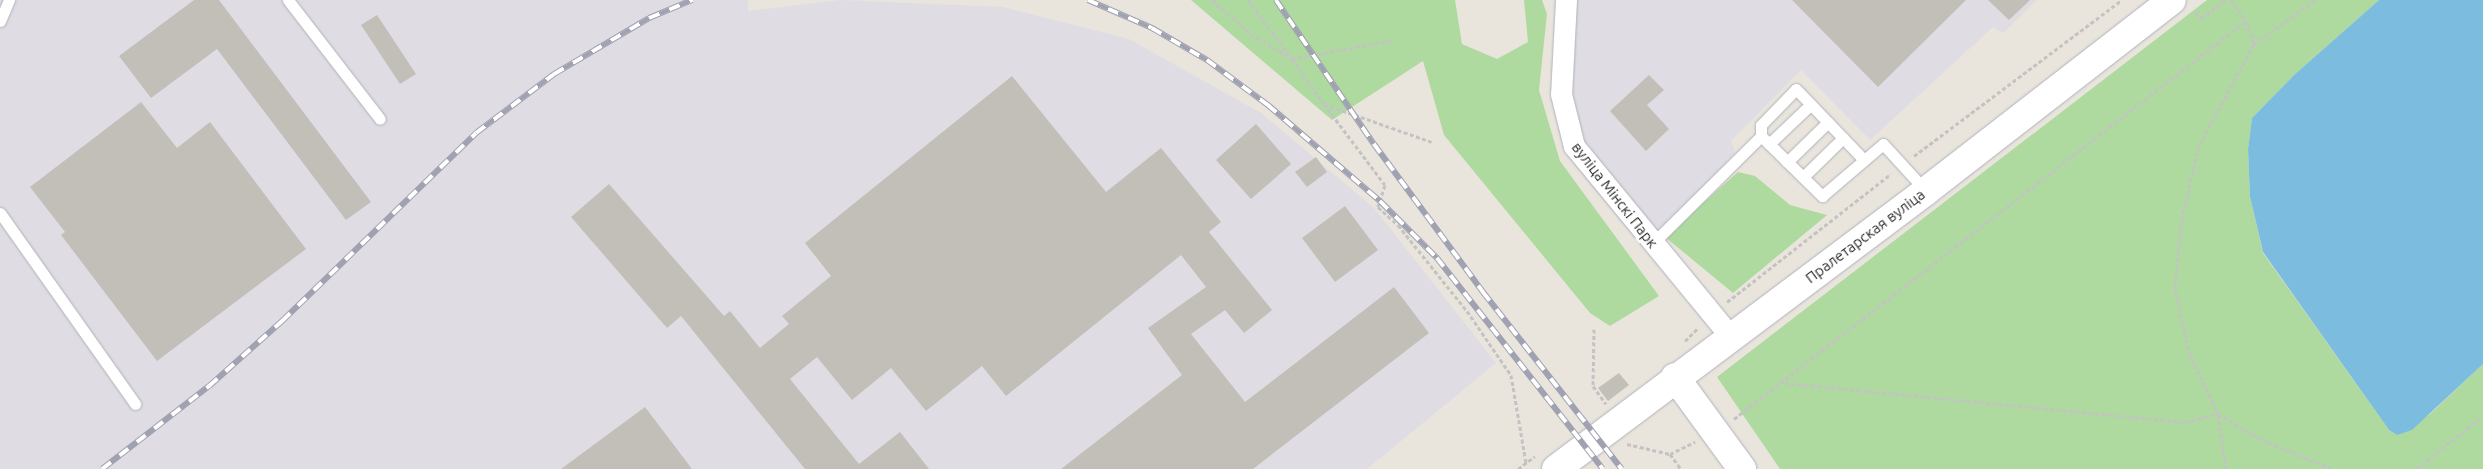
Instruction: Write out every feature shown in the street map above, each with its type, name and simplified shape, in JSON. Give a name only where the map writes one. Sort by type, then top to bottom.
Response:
[{"type":"main road","name":"Пралетарская вуліца","points":[[1549,460],[1675,377],[1926,191],[2183,6]]},
{"type":"main road","points":[[1675,377],[1742,469]]},
{"type":"street","name":"вуліца Мінскі Парк","points":[[1566,0],[1561,94],[1574,146],[1710,315],[1730,336]]},
{"type":"lane","points":[[0,20],[9,0]]},
{"type":"lane","points":[[288,0],[380,119]]},
{"type":"lane","points":[[1864,160],[1796,89],[1761,124],[1765,140],[1822,196],[1883,144],[1926,191]]},
{"type":"lane","points":[[1652,244],[1765,140],[1810,104]]},
{"type":"lane","points":[[1787,162],[1828,122]]},
{"type":"lane","points":[[1803,177],[1843,138]]},
{"type":"lane","points":[[0,213],[135,404]]},
{"type":"path","points":[[1212,0],[1251,34],[1292,59],[1394,40]]},
{"type":"path","points":[[1248,0],[1385,185],[1378,207],[1398,225],[1467,311],[1511,375],[1526,463]]},
{"type":"path","points":[[1678,348],[1710,315],[1902,166],[2122,0]]},
{"type":"path","points":[[2183,6],[2201,18],[2226,0]]},
{"type":"path","points":[[2231,0],[2246,21],[2254,44]]},
{"type":"path","points":[[2226,469],[2218,414],[2189,353],[2175,288],[2182,218],[2199,146],[2254,44],[2315,0]]},
{"type":"path","points":[[1622,443],[1670,454],[1716,432],[1784,383],[2246,21]]},
{"type":"path","points":[[1324,104],[1432,142]]},
{"type":"path","points":[[1594,329],[1592,386],[1608,407]]},
{"type":"path","points":[[1784,383],[2186,422],[2218,414],[2262,440],[2332,469]]},
{"type":"path","points":[[1603,410],[1615,401]]},
{"type":"path","points":[[2416,469],[2483,416]]},
{"type":"path","points":[[1670,454],[1681,469]]},
{"type":"path","points":[[1518,469],[1526,463],[1549,460]]},
{"type":"shaded area","points":[[0,0],[748,0],[748,11],[840,0],[1003,7],[1129,39],[1261,113],[1374,208],[1496,363],[1367,469],[0,469]]},
{"type":"shaded area","points":[[1557,0],[2037,0],[2003,33],[1993,27],[1870,140],[1801,70],[1731,141],[1735,152],[1688,205],[1643,248],[1571,161],[1554,100]]},
{"type":"green space","points":[[1191,0],[1455,0],[1462,44],[1497,59],[1528,42],[1524,0],[1542,0],[1547,14],[1539,90],[1560,161],[1659,296],[1610,326],[1590,313],[1444,135],[1423,61],[1332,120]]},
{"type":"green space","points":[[2207,0],[2379,0],[2294,75],[2252,118],[2248,149],[2250,197],[2263,253],[2389,430],[2397,435],[2429,415],[2483,364],[2483,469],[1780,469],[1717,377]]},
{"type":"green space","points":[[1738,172],[1755,176],[1790,205],[1827,215],[1733,293],[1665,237]]},
{"type":"water","points":[[2379,0],[2483,0],[2483,364],[2412,430],[2397,435],[2389,430],[2263,252],[2250,197],[2248,149],[2252,118],[2294,75]]},
{"type":"building","points":[[194,0],[219,0],[371,202],[346,220],[217,49],[151,98],[119,56]]},
{"type":"building","points":[[1792,0],[1966,0],[1878,87]]},
{"type":"building","points":[[1988,0],[2030,0],[2009,20]]},
{"type":"building","points":[[377,15],[416,74],[400,84],[361,25]]},
{"type":"building","points":[[1649,75],[1664,90],[1647,105],[1669,129],[1646,151],[1610,111]]},
{"type":"building","points":[[1012,76],[1106,192],[1161,148],[1221,222],[1209,232],[1272,310],[1244,333],[1225,310],[1191,334],[1245,402],[1394,287],[1429,333],[1253,469],[1061,469],[1182,375],[1148,328],[1206,287],[1181,255],[1006,396],[982,366],[926,411],[891,368],[852,400],[817,357],[790,379],[859,464],[900,432],[929,469],[805,469],[681,316],[667,328],[571,217],[609,184],[724,316],[730,311],[760,348],[789,324],[782,316],[831,276],[805,243]]},
{"type":"building","points":[[141,102],[177,148],[210,122],[306,249],[157,361],[61,235],[65,232],[30,187]]},
{"type":"building","points":[[1256,124],[1291,164],[1251,199],[1216,160]]},
{"type":"building","points":[[1316,157],[1327,172],[1307,187],[1295,172]]},
{"type":"building","points":[[1345,206],[1378,250],[1335,282],[1302,238]]},
{"type":"building","points":[[1619,373],[1629,385],[1608,401],[1598,388]]},
{"type":"building","points":[[645,407],[692,469],[561,469]]},
{"type":"railway","points":[[102,469],[209,386],[282,321],[476,133],[554,74],[649,18],[692,0]]},
{"type":"railway","points":[[1088,0],[1152,28],[1207,60],[1268,105],[1380,201],[1437,258],[1603,469]]},
{"type":"railway","points":[[1276,0],[1374,144],[1483,292],[1622,469]]}]
